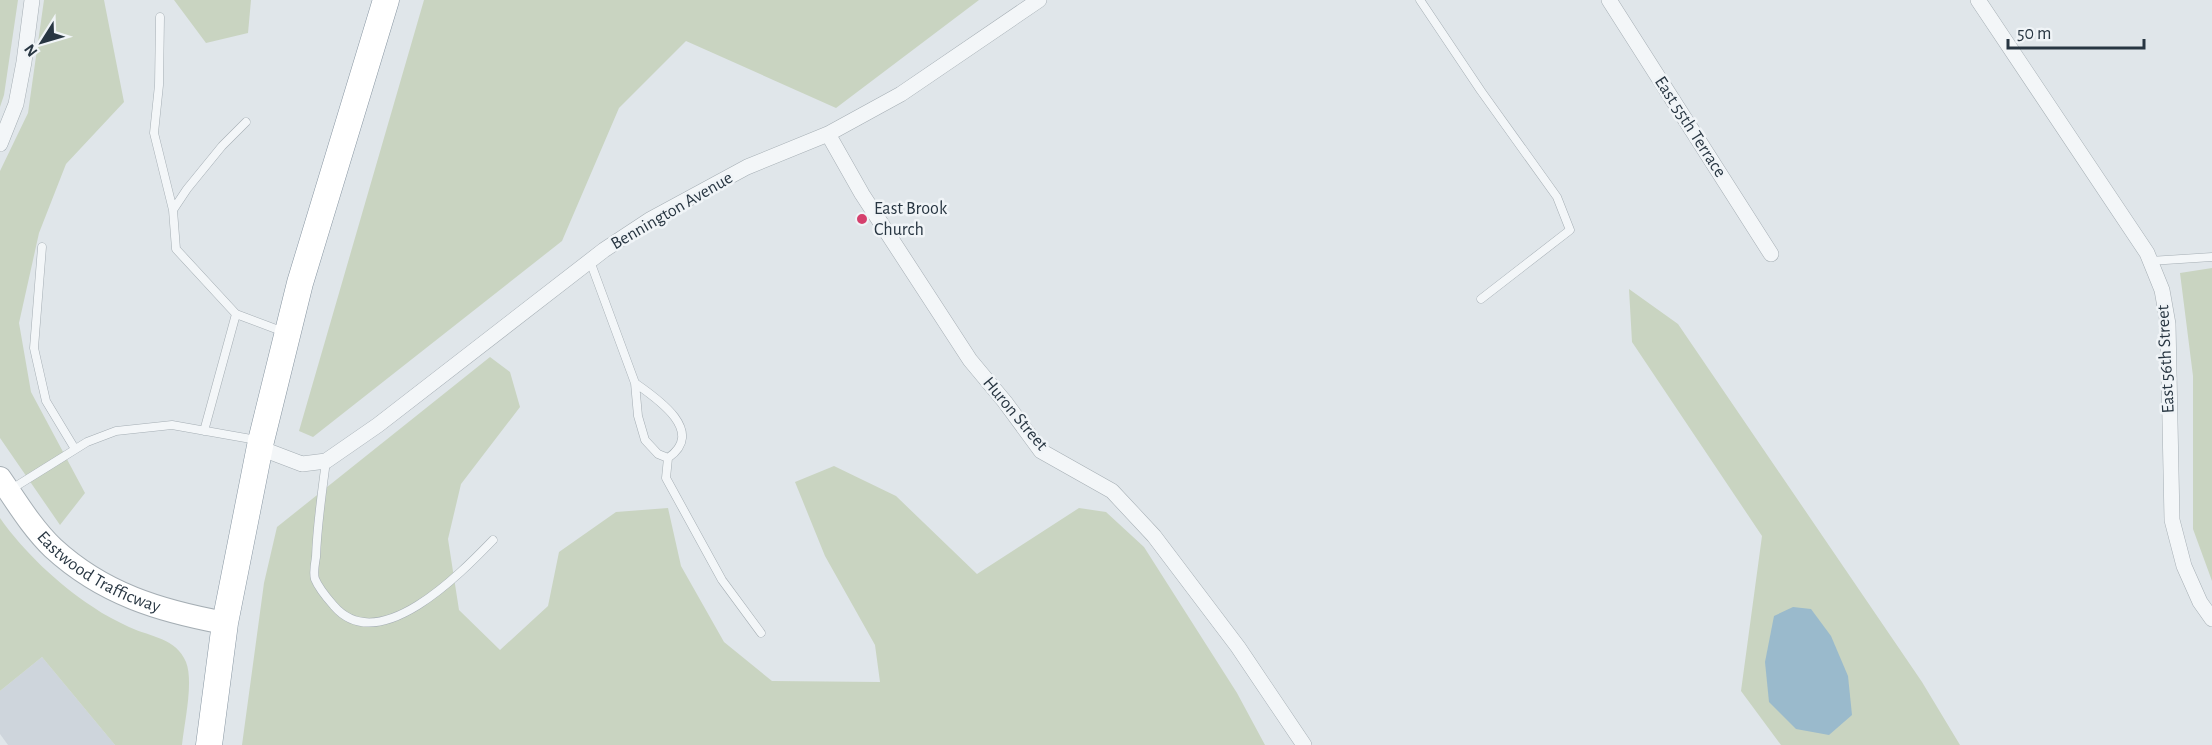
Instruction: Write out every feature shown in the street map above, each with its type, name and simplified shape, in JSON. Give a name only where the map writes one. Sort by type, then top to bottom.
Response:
[{"type":"highway","points":[[209,745],[225,623],[260,445],[300,283],[386,0]]},
{"type":"main road","name":"Eastwood Trafficway","points":[[4,484],[23,512],[52,547],[88,575],[135,600],[178,614],[225,623]]},
{"type":"street","points":[[0,144],[16,104],[32,0]]},
{"type":"street","name":"Bennington Avenue","points":[[326,461],[378,425],[590,261],[651,219],[747,167],[828,134],[901,93],[1039,0]]},
{"type":"street","name":"East 55th Terrace","points":[[1609,0],[1771,254]]},
{"type":"street","name":"East 56th Street","points":[[1978,0],[2147,253],[2162,291],[2168,324],[2172,520],[2184,566],[2200,602],[2212,619]]},
{"type":"street","name":"Huron Street","points":[[828,134],[862,194],[970,360],[1041,451],[1112,491],[1154,536],[1238,647],[1304,745]]},
{"type":"street","points":[[260,445],[302,464],[326,461]]},
{"type":"lane","points":[[1420,0],[1481,92],[1557,197],[1570,230],[1481,299]]},
{"type":"lane","points":[[160,17],[159,85],[154,133],[173,210],[176,249],[236,314],[288,333]]},
{"type":"lane","points":[[173,210],[222,146],[246,122]]},
{"type":"lane","points":[[42,247],[34,348],[46,401],[75,449]]},
{"type":"lane","points":[[2150,261],[2212,257]]},
{"type":"lane","points":[[590,261],[635,383],[638,416],[645,440],[658,454],[668,458]]},
{"type":"lane","points":[[204,430],[236,314]]},
{"type":"lane","points":[[635,383],[677,418],[682,436],[677,452],[668,458]]},
{"type":"lane","points":[[4,484],[87,442],[116,431],[172,425],[204,430],[260,445]]},
{"type":"lane","points":[[668,458],[666,478],[722,580],[761,633]]},
{"type":"lane","points":[[326,461],[317,525],[314,578],[337,609],[355,621],[372,623],[395,616],[420,604],[459,575],[493,540]]},
{"type":"shaded area","points":[[42,657],[115,745],[8,745],[0,734],[0,691]]},
{"type":"green space","points":[[0,0],[18,0],[4,95],[0,107]]},
{"type":"green space","points":[[44,0],[104,0],[124,102],[66,164],[39,233],[19,323],[31,392],[85,493],[60,525],[0,438],[0,171],[28,113]]},
{"type":"green space","points":[[174,0],[251,0],[248,33],[206,43]]},
{"type":"green space","points":[[424,0],[979,0],[836,108],[686,41],[619,108],[562,241],[313,437],[299,431]]},
{"type":"green space","points":[[2212,268],[2212,581],[2193,529],[2193,376],[2180,273]]},
{"type":"green space","points":[[1629,289],[1678,324],[1922,682],[1960,745],[1781,745],[1741,691],[1762,536],[1632,342]]},
{"type":"green space","points":[[490,357],[510,372],[520,407],[461,484],[448,539],[459,610],[500,650],[548,606],[559,552],[616,512],[668,508],[681,566],[724,642],[772,681],[880,682],[875,645],[825,556],[795,482],[834,466],[896,496],[977,574],[1079,508],[1106,512],[1144,547],[1237,693],[1265,745],[242,745],[264,583],[277,527]]},
{"type":"green space","points":[[0,518],[31,555],[80,598],[129,627],[162,639],[182,654],[189,680],[182,745],[115,745],[42,657],[0,691]]},
{"type":"water","points":[[1793,607],[1811,609],[1831,636],[1848,676],[1852,715],[1829,735],[1796,729],[1769,702],[1765,662],[1774,616]]},
{"type":"place","name":"East Brook Church","points":[[862,219]]}]
